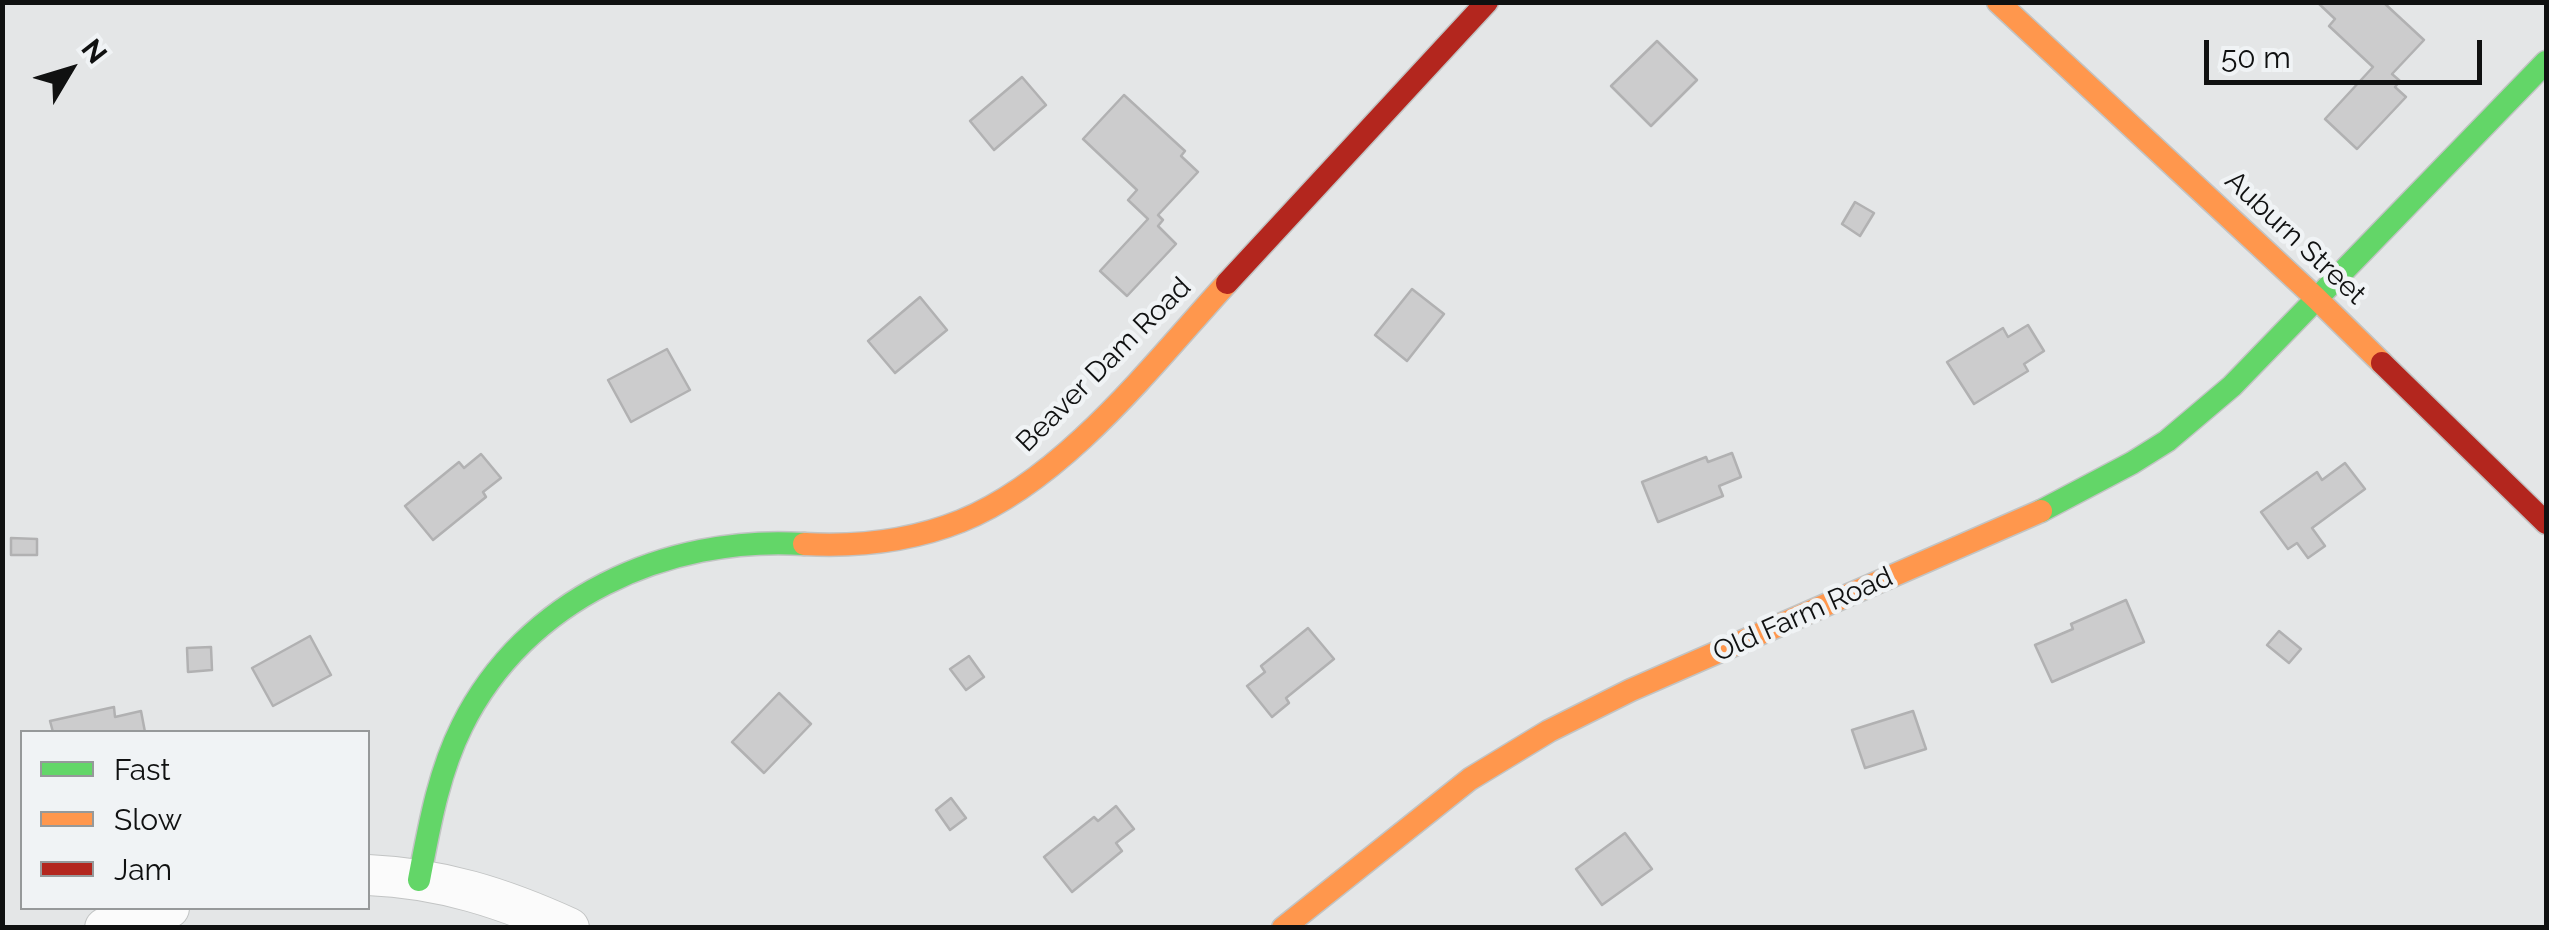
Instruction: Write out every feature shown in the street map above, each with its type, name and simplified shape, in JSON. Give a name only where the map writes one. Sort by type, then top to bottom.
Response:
[{"type":"street","name":"Beaver Dam Road","points":[[418,880],[442,776],[459,734],[502,663],[529,634],[566,604],[621,574],[674,554],[753,542],[840,545],[905,538],[972,516],[1026,485],[1076,444],[1125,394],[1486,2]]},
{"type":"street","name":"Auburn Street","points":[[1998,2],[2317,299],[2546,523]]},
{"type":"street","name":"Old Farm Road","points":[[1283,928],[1429,809],[1483,770],[1550,731],[1645,684],[2059,503],[2132,463],[2178,432],[2232,386],[2546,62]]},
{"type":"street","points":[[370,875],[468,889],[518,904],[569,928]]},
{"type":"street","points":[[105,928],[163,910]]},
{"type":"building","points":[[2317,2],[2383,2],[2424,40],[2392,74],[2400,81],[2395,87],[2406,97],[2357,149],[2325,119],[2373,67],[2329,26],[2335,19]]},
{"type":"building","points":[[1657,41],[1697,80],[1651,126],[1611,86]]},
{"type":"building","points":[[1022,77],[1046,105],[994,150],[970,121]]},
{"type":"building","points":[[1124,95],[1185,151],[1181,156],[1198,172],[1158,215],[1163,220],[1158,226],[1176,244],[1127,296],[1100,271],[1148,219],[1128,200],[1137,190],[1083,139]]},
{"type":"building","points":[[1855,202],[1874,213],[1860,236],[1842,224]]},
{"type":"building","points":[[1412,289],[1444,314],[1407,361],[1375,335]]},
{"type":"building","points":[[920,297],[947,330],[895,373],[868,341]]},
{"type":"building","points":[[2028,325],[2044,351],[2024,364],[2028,371],[1974,404],[1947,362],[2003,328],[2008,337]]},
{"type":"building","points":[[667,349],[690,390],[631,422],[608,380]]},
{"type":"building","points":[[1732,453],[1741,477],[1719,486],[1723,496],[1658,522],[1642,482],[1706,457],[1708,462]]},
{"type":"building","points":[[481,454],[501,478],[483,492],[486,497],[433,540],[405,506],[459,462],[464,468]]},
{"type":"building","points":[[2345,463],[2365,489],[2312,528],[2325,546],[2308,558],[2297,543],[2288,549],[2261,512],[2317,472],[2322,480]]},
{"type":"building","points":[[11,538],[37,539],[37,555],[11,555]]},
{"type":"building","points":[[2126,600],[2144,642],[2052,682],[2035,645]]},
{"type":"building","points":[[1308,628],[1334,659],[1286,698],[1289,703],[1272,717],[1247,686],[1265,672],[1261,666]]},
{"type":"building","points":[[2279,631],[2301,649],[2289,663],[2267,645]]},
{"type":"building","points":[[310,636],[331,675],[273,706],[252,668]]},
{"type":"building","points":[[211,647],[212,670],[188,672],[187,648]]},
{"type":"building","points":[[969,656],[984,677],[966,690],[950,669]]},
{"type":"building","points":[[779,693],[811,724],[764,773],[732,742]]},
{"type":"building","points":[[114,707],[115,717],[141,711],[145,730],[52,730],[50,721]]},
{"type":"building","points":[[1913,711],[1926,749],[1865,768],[1852,730]]},
{"type":"building","points":[[951,798],[966,818],[950,830],[936,810]]},
{"type":"building","points":[[1116,806],[1134,829],[1116,843],[1122,851],[1072,892],[1044,857],[1094,817],[1098,821]]},
{"type":"building","points":[[1625,833],[1652,869],[1602,905],[1576,869]]},
{"type":"traffic: fast","points":[[2041,511],[2167,441],[2232,386],[2546,62]]},
{"type":"traffic: fast","points":[[419,880],[435,802],[454,744],[489,681],[523,643],[562,610],[605,584],[652,564],[701,551],[752,544],[804,544]]},
{"type":"traffic: slow","points":[[1998,2],[2382,363]]},
{"type":"traffic: slow","points":[[804,544],[904,538],[961,521],[999,502],[1071,449],[1105,417],[1227,283]]},
{"type":"traffic: slow","points":[[1283,928],[1470,779],[1549,731],[1631,690],[2041,511]]},
{"type":"traffic: jam","points":[[1227,283],[1487,2]]},
{"type":"traffic: jam","points":[[2382,363],[2546,523]]}]
